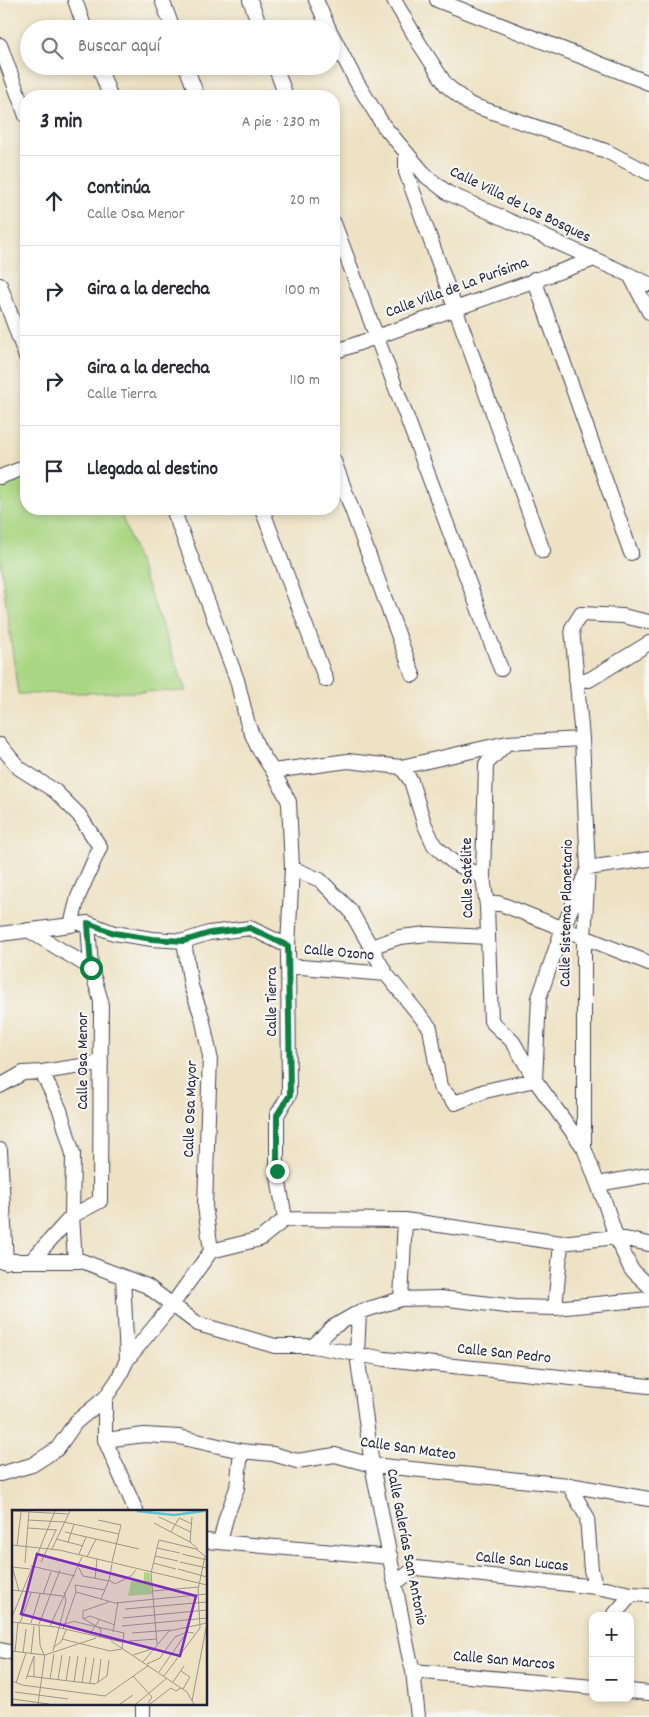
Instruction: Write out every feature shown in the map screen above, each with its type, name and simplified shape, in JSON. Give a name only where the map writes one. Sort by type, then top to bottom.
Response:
[{"type":"street","points":[[74,0],[82,20]]},
{"type":"street","points":[[162,0],[170,20]]},
{"type":"street","points":[[250,0],[258,20]]},
{"type":"street","points":[[316,0],[325,20]]},
{"type":"street","points":[[394,0],[446,85],[469,104],[606,151],[649,173]]},
{"type":"street","points":[[437,0],[649,83]]},
{"type":"street","points":[[0,45],[20,100]]},
{"type":"street","name":"Calle Villa de Los Bosques","points":[[340,50],[383,125],[427,177],[448,193],[592,260],[649,284]]},
{"type":"street","points":[[102,75],[108,90]]},
{"type":"street","points":[[190,75],[196,90]]},
{"type":"street","points":[[278,75],[284,90]]},
{"type":"street","points":[[406,152],[406,172],[543,551]]},
{"type":"street","points":[[340,239],[501,669]]},
{"type":"street","name":"Calle Villa de La Purísima","points":[[340,350],[534,279],[592,260]]},
{"type":"street","points":[[630,275],[649,312]]},
{"type":"street","points":[[534,279],[631,553]]},
{"type":"street","points":[[0,285],[20,340]]},
{"type":"street","points":[[0,476],[20,469]]},
{"type":"street","points":[[340,477],[413,675]]},
{"type":"street","name":"Calle Tierra","points":[[175,515],[237,680],[248,725],[258,748],[273,770],[290,802],[292,868],[288,946],[290,966],[290,1095],[277,1115],[277,1171],[285,1220]]},
{"type":"street","points":[[264,515],[326,680]]},
{"type":"street","name":"Calle Sistema Planetario","points":[[584,1148],[584,938],[588,868],[582,739],[572,628],[581,614],[622,616],[649,622]]},
{"type":"street","points":[[576,678],[589,680],[649,643]]},
{"type":"street","points":[[273,770],[348,761],[401,767],[507,743],[582,739]]},
{"type":"street","name":"Calle Satélite","points":[[507,743],[486,764],[483,877],[487,906],[491,1022],[513,1042],[535,1080]]},
{"type":"street","points":[[0,745],[19,768],[55,791],[79,815],[100,847],[78,897],[71,925]]},
{"type":"street","points":[[401,767],[411,781],[424,823],[434,846],[454,863],[483,877]]},
{"type":"street","points":[[649,859],[588,868],[563,928],[539,998],[535,1080],[584,1148],[616,1237],[631,1269],[649,1286]]},
{"type":"street","points":[[292,868],[320,880],[350,910],[386,974],[430,1028],[440,1087],[455,1103],[485,1091],[535,1080]]},
{"type":"street","points":[[487,906],[498,903],[649,962]]},
{"type":"street","points":[[0,934],[88,923],[114,933],[152,939],[184,941],[210,933],[250,928],[288,946]]},
{"type":"street","name":"Calle Osa Menor","points":[[72,1216],[100,1201],[101,1001],[91,968],[88,923]]},
{"type":"street","points":[[28,930],[91,968]]},
{"type":"street","name":"Calle Ozono","points":[[372,947],[400,937],[428,934],[487,937]]},
{"type":"street","name":"Calle Osa Mayor","points":[[184,941],[190,986],[202,1017],[210,1056],[205,1206],[211,1251]]},
{"type":"street","name":"Calle Ozono","points":[[290,966],[386,974]]},
{"type":"street","points":[[0,1086],[23,1073],[101,1063]]},
{"type":"street","points":[[42,1072],[60,1110],[73,1154],[72,1216],[75,1262]]},
{"type":"street","points":[[0,1150],[3,1262]]},
{"type":"street","points":[[598,1184],[649,1174]]},
{"type":"street","points":[[32,1260],[72,1216]]},
{"type":"street","points":[[0,1474],[32,1465],[57,1449],[76,1422],[105,1398],[128,1360],[172,1305],[211,1251],[260,1239],[285,1220],[405,1220],[561,1243],[616,1237],[649,1244]]},
{"type":"street","points":[[401,1299],[405,1220]]},
{"type":"street","points":[[555,1308],[561,1243]]},
{"type":"street","name":"Calle San Pedro","points":[[3,1262],[32,1260],[82,1261],[147,1286],[198,1324],[275,1346],[313,1346],[385,1360],[649,1386]]},
{"type":"street","points":[[124,1277],[128,1360]]},
{"type":"street","points":[[313,1346],[333,1327],[359,1312],[401,1299],[440,1298],[515,1307],[555,1308],[649,1299]]},
{"type":"street","name":"Calle Galerías San Antonio","points":[[359,1312],[357,1354],[372,1465],[413,1671],[418,1717]]},
{"type":"street","points":[[105,1398],[105,1440],[136,1510]]},
{"type":"street","name":"Calle San Mateo","points":[[105,1440],[144,1435],[179,1437],[241,1451],[273,1454],[297,1460],[335,1455],[372,1465],[569,1485],[649,1499]]},
{"type":"street","points":[[241,1451],[237,1488],[226,1518],[213,1542],[391,1557]]},
{"type":"street","points":[[569,1485],[586,1517],[591,1570],[596,1587]]},
{"type":"street","name":"Calle San Lucas","points":[[395,1583],[416,1568],[596,1587],[632,1594],[649,1595]]},
{"type":"street","points":[[616,1612],[632,1594]]},
{"type":"street","name":"Calle San Marcos","points":[[413,1671],[589,1686]]},
{"type":"street","points":[[634,1691],[649,1693]]},
{"type":"street","points":[[143,1704],[143,1717]]},
{"type":"green space","points":[[20,479],[20,515],[121,515],[186,691],[18,694],[0,558],[0,487]]},
{"type":"route","points":[[91,968],[88,923],[114,933],[152,939],[184,941],[210,933],[250,928],[288,946],[290,966],[290,1095],[277,1115],[277,1171]]}]
